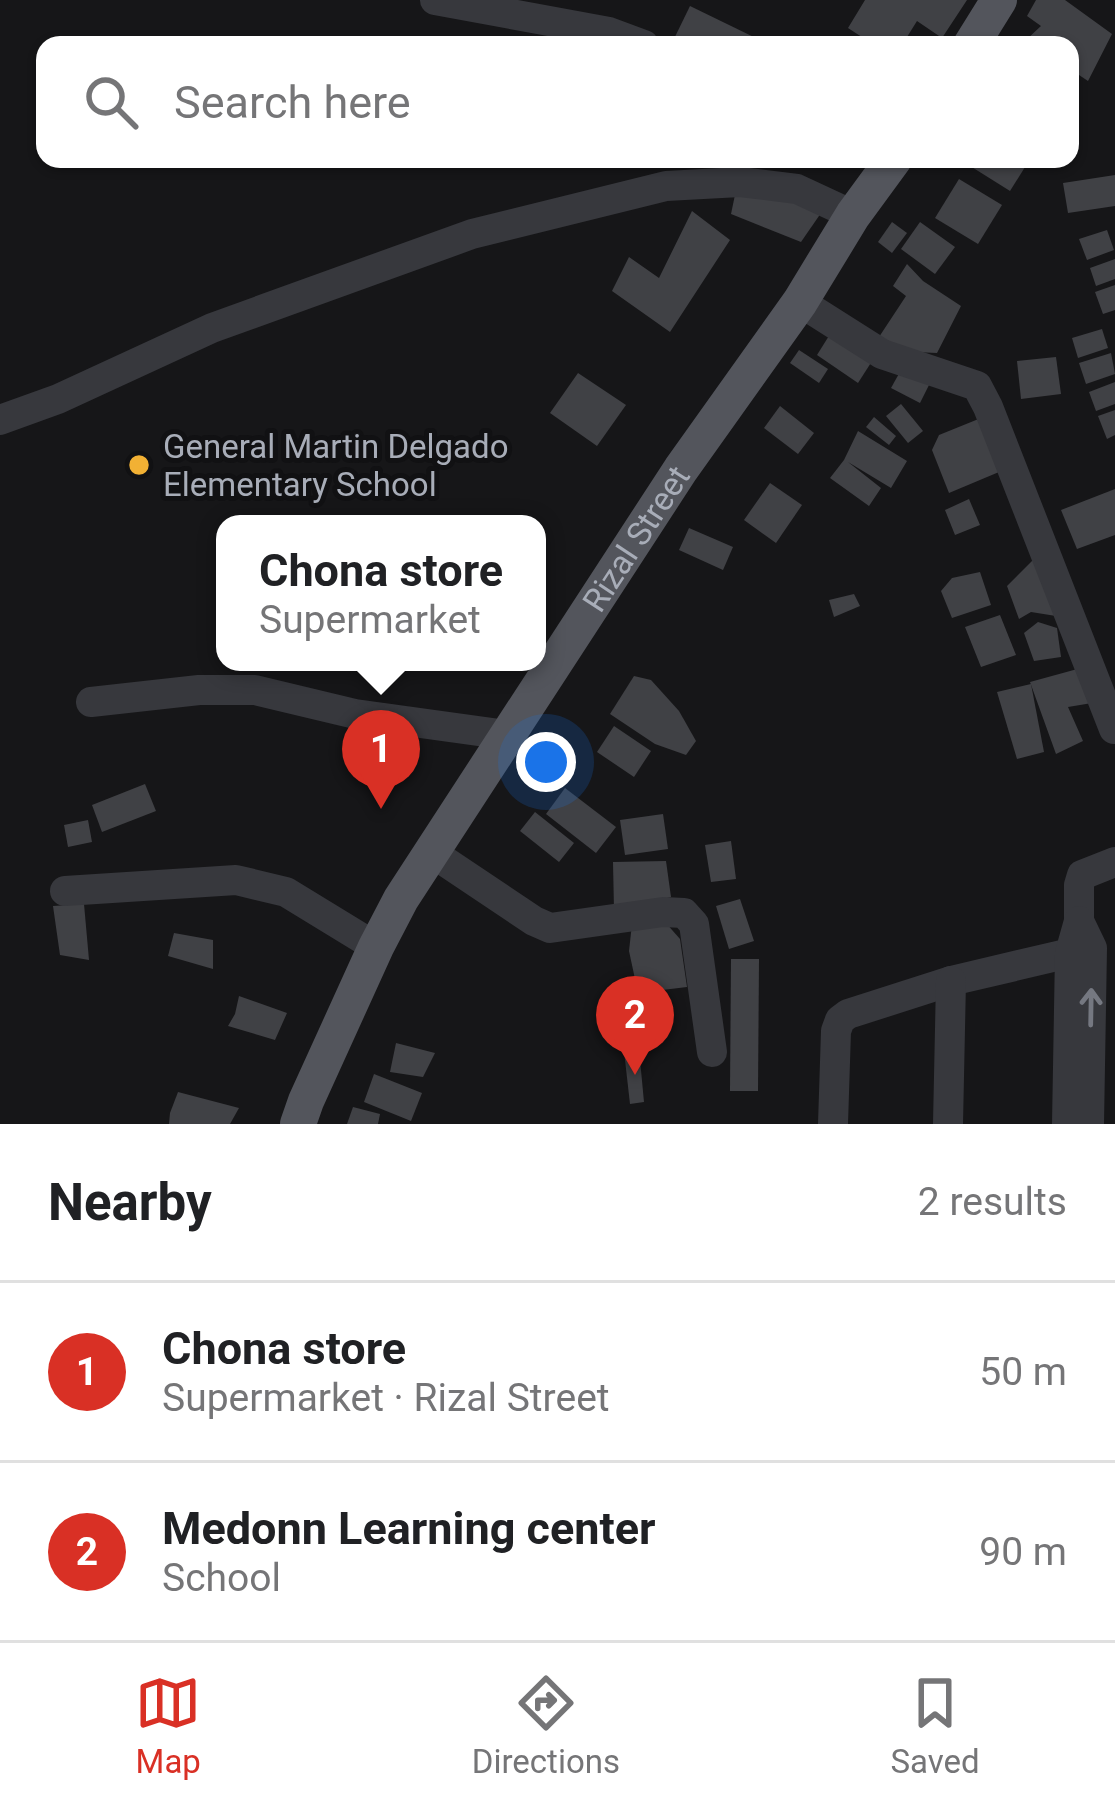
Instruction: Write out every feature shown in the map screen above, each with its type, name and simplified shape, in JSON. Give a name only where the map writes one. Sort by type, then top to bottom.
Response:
[{"type":"main road","points":[[977,36],[999,0]]},
{"type":"main road","name":"Rizal Street","points":[[298,1124],[401,898],[681,469],[800,302],[887,168]]},
{"type":"street","points":[[435,0],[620,36]]},
{"type":"street","points":[[0,419],[58,399],[212,328],[472,234],[665,172],[797,189],[853,215]]},
{"type":"street","points":[[800,302],[882,354],[977,386],[1114,729]]},
{"type":"street","points":[[91,702],[199,690],[255,691],[355,715],[507,735]]},
{"type":"street","points":[[431,852],[550,928],[684,913],[694,924],[712,1052]]},
{"type":"street","points":[[833,1124],[839,1020],[951,981],[1092,948],[1079,921],[1079,885],[1082,875],[1115,862]]},
{"type":"street","points":[[65,891],[236,880],[286,892],[376,946]]},
{"type":"street","points":[[1067,1124],[1081,953]]},
{"type":"street","points":[[1081,953],[1089,1124]]},
{"type":"street","points":[[948,1124],[951,981]]},
{"type":"building","points":[[865,0],[967,0],[943,36],[917,21],[908,36],[860,36],[848,28]]},
{"type":"building","points":[[1036,0],[1065,0],[1112,34],[1088,81],[1079,75],[1079,36],[1030,36],[1041,26],[1027,16]]},
{"type":"building","points":[[690,6],[752,36],[675,36]]},
{"type":"building","points":[[973,168],[1024,168],[1010,191]]},
{"type":"building","points":[[1115,175],[1115,206],[1068,213],[1063,183]]},
{"type":"building","points":[[959,179],[1002,205],[978,244],[935,218]]},
{"type":"building","points":[[736,190],[781,195],[821,213],[801,242],[731,214]]},
{"type":"building","points":[[692,211],[730,240],[670,332],[612,291],[629,257],[659,278]]},
{"type":"building","points":[[892,222],[907,233],[892,253],[878,242]]},
{"type":"building","points":[[920,222],[955,247],[935,274],[901,249]]},
{"type":"building","points":[[1107,230],[1114,250],[1087,260],[1079,239]]},
{"type":"building","points":[[1115,259],[1115,279],[1096,286],[1090,268]]},
{"type":"building","points":[[907,264],[961,306],[937,353],[915,352],[879,337],[906,296],[893,286]]},
{"type":"building","points":[[1115,285],[1115,310],[1103,314],[1095,292]]},
{"type":"building","points":[[1102,329],[1108,348],[1078,358],[1072,338]]},
{"type":"building","points":[[832,331],[874,358],[858,383],[817,355]]},
{"type":"building","points":[[799,350],[828,369],[819,383],[790,363]]},
{"type":"building","points":[[1111,353],[1115,374],[1086,384],[1079,363]]},
{"type":"building","points":[[1056,357],[1061,394],[1021,399],[1017,361]]},
{"type":"building","points":[[901,370],[929,385],[920,403],[891,388]]},
{"type":"building","points":[[578,373],[626,405],[597,446],[550,413]]},
{"type":"building","points":[[1115,382],[1115,404],[1096,411],[1089,392]]},
{"type":"building","points":[[901,404],[923,431],[908,443],[886,416]]},
{"type":"building","points":[[780,406],[814,433],[798,454],[764,428]]},
{"type":"building","points":[[1115,410],[1115,435],[1107,439],[1098,416]]},
{"type":"building","points":[[874,417],[896,436],[889,445],[866,427]]},
{"type":"building","points":[[981,418],[999,472],[949,493],[932,450],[939,435]]},
{"type":"building","points":[[858,431],[907,461],[891,488],[848,462],[881,488],[869,506],[830,478]]},
{"type":"building","points":[[770,483],[802,505],[776,543],[744,520]]},
{"type":"building","points":[[1115,489],[1115,535],[1077,549],[1061,510]]},
{"type":"building","points":[[969,499],[980,525],[955,535],[945,510]]},
{"type":"building","points":[[689,528],[733,547],[723,570],[679,550]]},
{"type":"building","points":[[1033,560],[1056,616],[1031,612],[1019,619],[1007,586]]},
{"type":"building","points":[[980,572],[991,605],[952,618],[941,591],[952,578]]},
{"type":"building","points":[[854,594],[860,606],[834,617],[829,600]]},
{"type":"building","points":[[1000,615],[1016,655],[981,667],[965,627]]},
{"type":"building","points":[[1038,622],[1057,628],[1061,657],[1034,661],[1024,633]]},
{"type":"building","points":[[1081,668],[1098,702],[1068,707],[1083,741],[1056,754],[1030,682]]},
{"type":"building","points":[[634,676],[651,680],[679,711],[696,741],[686,755],[655,744],[610,714]]},
{"type":"building","points":[[1031,684],[1044,752],[1017,759],[997,692]]},
{"type":"building","points":[[614,726],[651,751],[634,777],[597,752]]},
{"type":"building","points":[[145,784],[156,811],[102,832],[92,805]]},
{"type":"building","points":[[565,788],[616,827],[596,853],[546,814]]},
{"type":"building","points":[[535,812],[574,843],[559,862],[520,831]]},
{"type":"building","points":[[663,814],[668,849],[625,855],[620,820]]},
{"type":"building","points":[[88,820],[92,842],[68,847],[64,825]]},
{"type":"building","points":[[731,841],[736,879],[711,882],[705,845]]},
{"type":"building","points":[[666,861],[671,897],[614,910],[613,862]]},
{"type":"building","points":[[740,899],[754,941],[729,949],[716,906]]},
{"type":"building","points":[[84,904],[89,960],[60,955],[53,906]]},
{"type":"building","points":[[665,922],[680,939],[687,987],[638,993],[629,951],[632,924]]},
{"type":"building","points":[[174,933],[213,940],[213,969],[168,956]]},
{"type":"building","points":[[731,959],[759,959],[758,1091],[730,1091]]},
{"type":"building","points":[[239,996],[287,1013],[275,1040],[228,1026]]},
{"type":"building","points":[[396,1043],[435,1053],[423,1077],[390,1072]]},
{"type":"building","points":[[639,1049],[644,1102],[630,1104],[624,1051]]},
{"type":"building","points":[[374,1074],[422,1093],[411,1121],[364,1102]]},
{"type":"building","points":[[178,1092],[239,1108],[230,1124],[169,1124]]},
{"type":"building","points":[[353,1107],[380,1114],[378,1124],[347,1124]]},
{"type":"place","name":"General Martin Delgado Elementary School","points":[[139,465]]},
{"type":"place","name":"Chona store","points":[[381,809]]},
{"type":"place","name":"Medonn Learning center","points":[[635,1075]]}]
